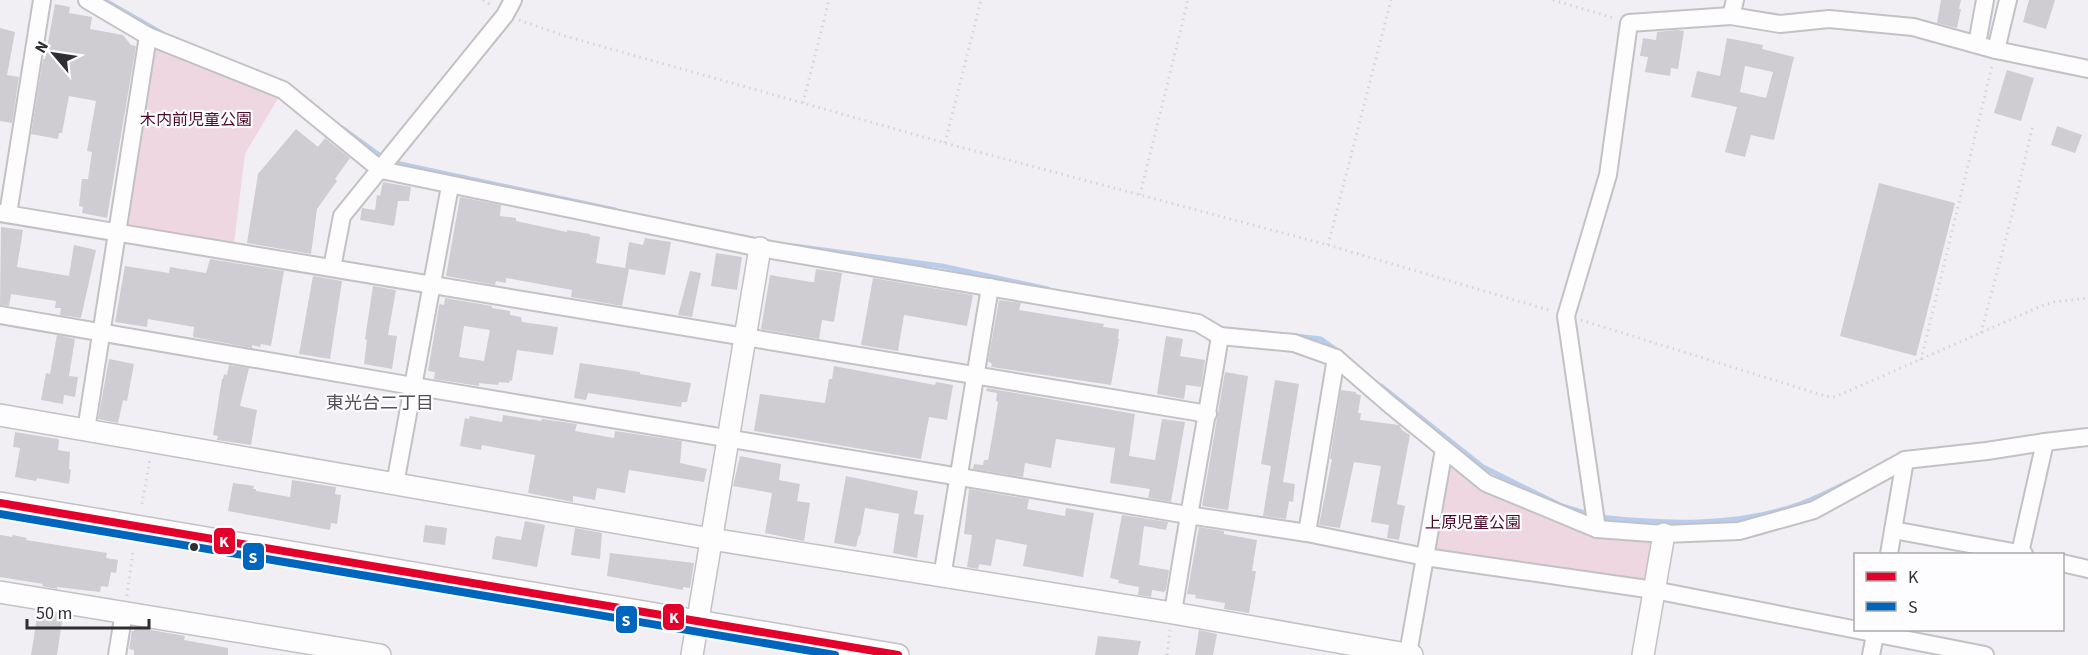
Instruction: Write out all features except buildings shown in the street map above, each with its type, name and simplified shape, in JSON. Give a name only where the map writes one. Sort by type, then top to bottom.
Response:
[{"type":"street","points":[[42,0],[4,214],[1208,414]]},
{"type":"street","points":[[87,0],[148,36],[283,90],[381,170],[760,248],[1198,322],[1220,336],[1294,343],[1336,358],[1486,483],[1597,529],[1664,534],[1739,531],[1815,510],[1905,460],[2088,437]]},
{"type":"street","points":[[1977,44],[1985,0]]},
{"type":"street","points":[[1996,50],[2008,0]]},
{"type":"street","points":[[332,268],[342,216],[509,7]]},
{"type":"street","points":[[1597,529],[1566,316],[1608,176],[1629,23],[1733,8],[1780,24],[1829,19],[1913,27],[1996,50],[2088,69]]},
{"type":"street","points":[[86,430],[148,36]]},
{"type":"street","points":[[395,484],[450,186]]},
{"type":"street","points":[[692,655],[760,248]]},
{"type":"street","points":[[942,577],[990,287]]},
{"type":"street","points":[[0,315],[1188,515],[1307,532],[1425,557],[1654,590],[1854,628]]},
{"type":"street","points":[[1173,613],[1220,336]]},
{"type":"street","points":[[1307,532],[1336,358]]},
{"type":"street","points":[[0,415],[711,539],[1173,613],[1410,655],[1444,449]]},
{"type":"street","points":[[2022,553],[2045,442]]},
{"type":"street","points":[[1889,553],[1905,460]]},
{"type":"street","points":[[0,503],[898,655]]},
{"type":"street","points":[[1893,530],[2017,553]]},
{"type":"street","points":[[1643,655],[1664,534]]},
{"type":"street","points":[[2064,564],[2088,570]]},
{"type":"street","points":[[0,592],[380,655]]},
{"type":"street","points":[[117,655],[124,612]]},
{"type":"street","points":[[1871,655],[1875,632],[1985,655]]},
{"type":"path","points":[[804,103],[829,0]]},
{"type":"path","points":[[945,143],[981,0]]},
{"type":"path","points":[[1140,195],[1188,0]]},
{"type":"path","points":[[1328,245],[1391,0]]},
{"type":"path","points":[[1553,0],[1629,23]]},
{"type":"path","points":[[509,7],[565,36],[945,143],[1328,245],[1825,396],[1843,395],[2054,302],[2088,298]]},
{"type":"path","points":[[1921,360],[1996,50]]},
{"type":"path","points":[[1981,333],[2033,125]]},
{"type":"path","points":[[142,504],[153,442]]},
{"type":"path","points":[[124,612],[133,551]]},
{"type":"path","points":[[1167,655],[1173,613]]},
{"type":"green space","name":"木内前児童公園","points":[[148,36],[283,90],[245,154],[233,251],[116,232]]},
{"type":"green space","name":"上原児童公園","points":[[1444,449],[1486,483],[1597,529],[1664,534],[1654,590],[1425,557]]},
{"type":"waterway","points":[[104,0],[163,34]]},
{"type":"waterway","points":[[342,128],[382,157]]},
{"type":"waterway","points":[[396,163],[615,210]]},
{"type":"waterway","points":[[794,246],[942,266],[1048,289]]},
{"type":"waterway","points":[[1296,336],[1321,339],[1339,352]]},
{"type":"waterway","points":[[1381,386],[1483,467],[1562,506],[1585,513]]},
{"type":"waterway","points":[[1599,517],[1674,522],[1749,517],[1805,502],[1857,478]]},
{"type":"transit line","name":"K","points":[[0,503],[898,655]]},
{"type":"transit line","name":"S","points":[[0,514],[835,655]]},
{"type":"district","name":"東光台二丁目","points":[[380,403]]}]
